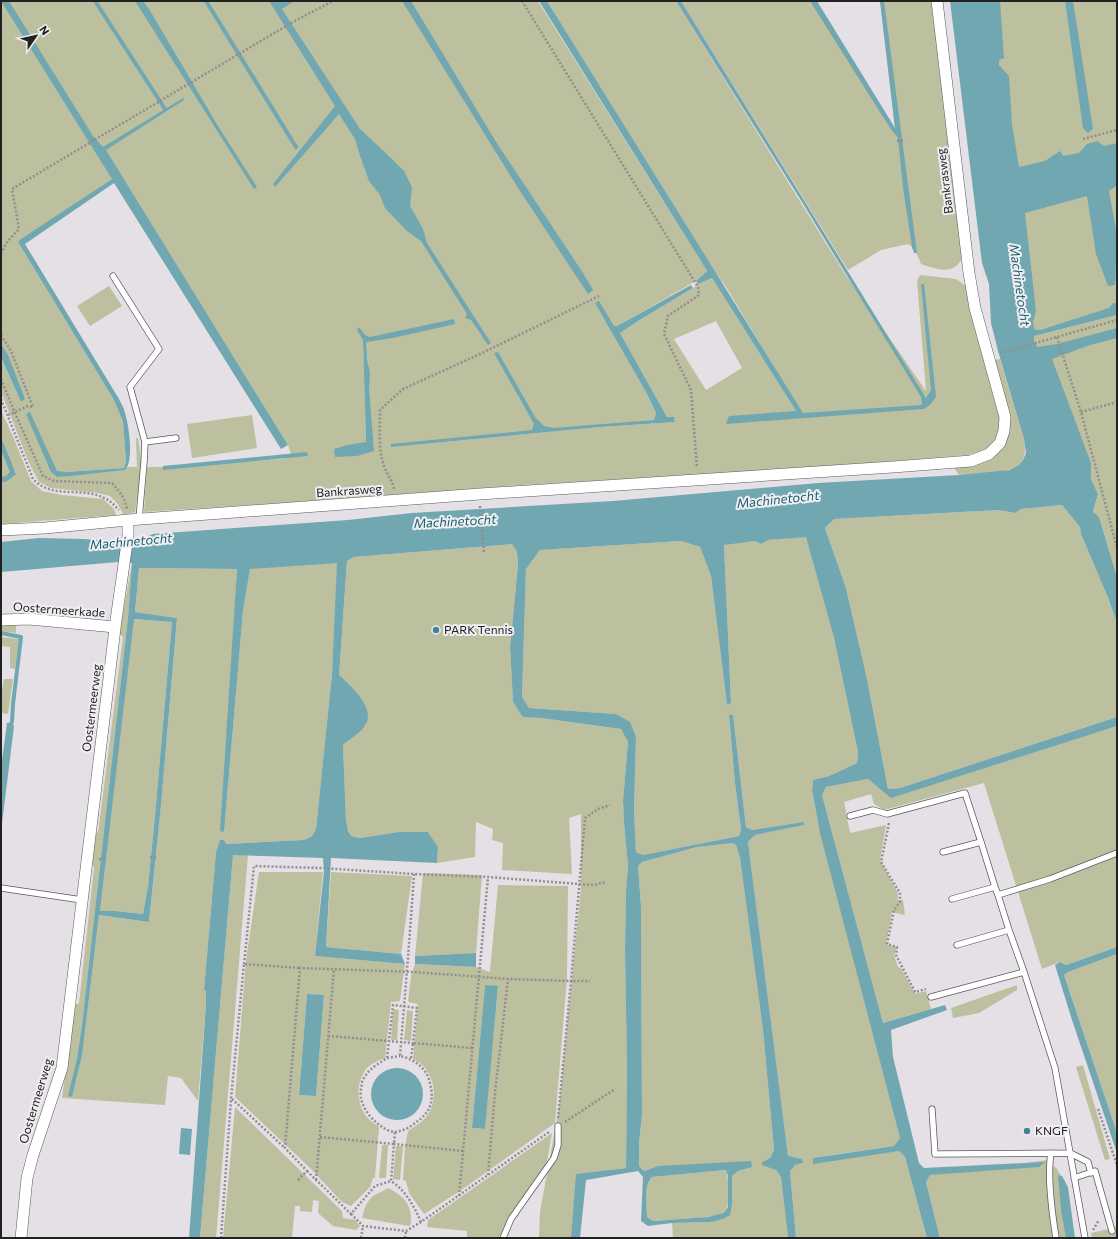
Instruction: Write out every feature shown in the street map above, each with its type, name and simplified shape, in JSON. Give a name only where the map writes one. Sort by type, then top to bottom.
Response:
[{"type":"street","name":"Bankrasweg","points":[[1,530],[45,528],[133,519],[480,494],[886,468],[972,460],[989,454],[1000,443],[1004,431],[1005,417],[993,355],[975,308],[969,273],[937,1]]},
{"type":"street","name":"Oostermeerweg","points":[[21,1238],[27,1178],[33,1155],[62,1068],[115,627],[128,536],[133,519]]},
{"type":"street","name":"Oostermeerkade","points":[[1,620],[29,618],[115,627]]},
{"type":"lane","points":[[113,276],[159,349],[130,387],[144,442],[144,462],[133,519]]},
{"type":"lane","points":[[144,442],[176,438]]},
{"type":"lane","points":[[850,816],[873,810],[887,814],[964,793],[1055,1068],[1085,1238]]},
{"type":"lane","points":[[943,852],[981,842]]},
{"type":"lane","points":[[998,895],[1050,879],[1117,853]]},
{"type":"lane","points":[[952,899],[995,887]]},
{"type":"lane","points":[[1,888],[82,900]]},
{"type":"lane","points":[[957,944],[1009,930]]},
{"type":"lane","points":[[932,997],[1024,972]]},
{"type":"lane","points":[[932,1109],[935,1154],[1070,1153],[1088,1162],[1091,1173]]},
{"type":"lane","points":[[503,1238],[510,1219],[554,1158],[558,1145],[558,1126]]},
{"type":"lane","points":[[1051,1153],[1049,1164],[1056,1238]]},
{"type":"lane","points":[[1074,1178],[1095,1172],[1112,1231]]},
{"type":"path","points":[[1,254],[7,242],[20,229],[12,189],[284,27],[333,1]]},
{"type":"path","points":[[522,1],[698,287],[698,295],[668,316],[664,334],[691,390],[699,480]]},
{"type":"path","points":[[1083,139],[1117,130]]},
{"type":"path","points":[[897,141],[905,140]]},
{"type":"path","points":[[396,500],[392,481],[385,467],[380,450],[380,410],[403,389],[480,354],[599,296]]},
{"type":"path","points":[[993,355],[1117,320]]},
{"type":"path","points":[[1,335],[11,351],[33,407],[28,406],[8,415]]},
{"type":"path","points":[[1058,337],[1081,412],[1117,548]]},
{"type":"path","points":[[1,379],[43,476],[54,481],[112,483],[125,500],[133,519]]},
{"type":"path","points":[[1,399],[33,480],[38,485],[47,490],[91,494],[104,497],[133,519]]},
{"type":"path","points":[[1081,412],[1117,402]]},
{"type":"path","points":[[480,505],[484,552]]},
{"type":"path","points":[[558,1126],[585,818],[598,809],[610,805]]},
{"type":"path","points":[[887,814],[889,824],[881,862],[900,894],[900,902],[894,910],[887,944],[897,947],[896,955],[915,992],[926,989],[932,997]]},
{"type":"path","points":[[150,857],[157,858]]},
{"type":"path","points":[[99,859],[106,860]]},
{"type":"path","points":[[221,1238],[231,1099],[254,866],[488,877],[594,885],[606,882]]},
{"type":"path","points":[[400,1056],[414,874]]},
{"type":"path","points":[[459,1196],[488,877]]},
{"type":"path","points":[[244,964],[334,970],[406,972],[479,978],[590,981]]},
{"type":"path","points":[[284,1148],[300,968]]},
{"type":"path","points":[[316,1180],[334,970]]},
{"type":"path","points":[[488,1176],[495,1093],[508,979]]},
{"type":"path","points":[[387,1058],[393,1005],[417,1008],[411,1058]]},
{"type":"path","points":[[328,1036],[472,1048]]},
{"type":"path","points":[[400,1056],[411,1058],[420,1066],[429,1078],[432,1092],[427,1114],[407,1129],[395,1132],[382,1127],[369,1116],[361,1098],[362,1081],[369,1070],[387,1058],[400,1056]]},
{"type":"path","points":[[231,1099],[284,1148],[363,1226],[406,1230],[421,1222],[558,1126],[615,1089]]},
{"type":"path","points":[[1098,1109],[1117,1165]]},
{"type":"path","points":[[390,1181],[395,1132]]},
{"type":"path","points":[[320,1137],[463,1151]]},
{"type":"path","points":[[298,1180],[307,1171]]},
{"type":"path","points":[[351,1214],[375,1186],[390,1181],[400,1187],[413,1205],[421,1222]]},
{"type":"path","points":[[361,1238],[363,1226]]},
{"type":"path","points":[[405,1238],[406,1230]]},
{"type":"green space","points":[[1,1],[538,1],[707,271],[696,281],[610,329],[647,394],[656,413],[654,420],[391,447],[601,427],[675,422],[674,417],[667,417],[620,333],[698,284],[712,278],[796,411],[802,413],[726,287],[713,269],[547,1],[676,1],[845,274],[926,391],[917,281],[920,275],[956,279],[966,286],[999,412],[1002,429],[995,442],[984,451],[967,455],[823,467],[524,485],[144,512],[147,467],[171,467],[283,459],[302,453],[291,454],[288,445],[120,173],[18,242],[114,400],[123,422],[126,461],[124,468],[57,472],[30,413],[26,414],[57,477],[124,470],[128,467],[137,467],[136,438],[138,438],[142,466],[135,512],[124,515],[117,503],[110,496],[98,493],[51,488],[39,482],[29,463],[1,392],[1,357],[21,402],[1,344]],"holes":[[[716,321],[742,368],[706,390],[674,339]],[[363,340],[372,447],[366,442]]]},
{"type":"green space","points":[[681,1],[815,1],[890,128],[895,128],[880,1],[934,1],[962,258],[959,264],[944,270],[921,264],[913,248],[908,244],[881,250],[848,270]]},
{"type":"green space","points":[[993,1],[1117,1],[1117,307],[1040,330],[1033,329],[1025,213],[999,65]]},
{"type":"green space","points":[[109,286],[122,306],[90,326],[77,306]]},
{"type":"green space","points":[[1117,315],[1117,577],[1099,517],[1093,513],[1098,494],[1091,479],[1091,463],[1038,347],[1034,342],[1034,336]]},
{"type":"green space","points":[[1000,359],[1024,439],[1024,456],[1018,465],[1003,471],[959,475],[954,468],[997,453],[1006,442],[1011,419],[995,360]]},
{"type":"green space","points":[[1,410],[31,481],[42,491],[62,495],[103,499],[114,509],[116,515],[1,524],[1,449],[13,478],[16,475],[1,437]]},
{"type":"green space","points":[[252,415],[257,448],[192,458],[187,424]]},
{"type":"green space","points":[[1062,505],[1080,527],[1081,534],[1109,600],[1117,623],[1117,717],[900,788],[888,789],[867,679],[846,588],[825,528],[834,519],[998,510],[1014,513],[1021,509]]},
{"type":"green space","points":[[806,536],[834,638],[858,752],[857,763],[829,776],[813,780],[812,790],[818,822],[900,1138],[894,1146],[817,1157],[899,1151],[905,1157],[927,1238],[796,1238],[790,1171],[795,1165],[803,1163],[801,1159],[788,1157],[748,842],[755,835],[803,825],[803,822],[752,830],[746,827],[733,715],[729,715],[741,830],[739,836],[643,855],[636,852],[634,810],[636,737],[616,714],[529,708],[522,697],[526,569],[540,550],[681,541],[700,547],[711,576],[727,705],[731,703],[724,544],[755,541],[761,544],[768,540]]},
{"type":"green space","points":[[512,544],[517,552],[518,565],[510,647],[513,702],[524,717],[621,729],[628,742],[623,801],[628,866],[625,950],[627,1068],[626,1168],[577,1174],[571,1238],[539,1238],[540,1212],[559,1108],[581,887],[581,814],[569,818],[572,874],[502,870],[503,843],[492,840],[493,829],[476,822],[475,857],[437,863],[438,847],[428,832],[399,832],[360,838],[351,836],[348,832],[346,820],[343,745],[366,725],[339,675],[347,561],[354,557]]},
{"type":"green space","points":[[338,562],[332,674],[316,829],[312,836],[304,840],[226,844],[220,840],[216,853],[204,990],[206,991],[206,1004],[198,1101],[181,1078],[168,1076],[165,1105],[62,1098],[75,1005],[79,1003],[94,868],[92,863],[94,833],[98,833],[123,637],[118,632],[132,563],[128,618],[82,1025],[72,1097],[82,1056],[99,915],[149,922],[161,805],[177,618],[135,612],[139,568],[237,569],[224,832],[243,611],[250,568]]},
{"type":"green space","points":[[133,619],[172,622],[154,827],[148,886],[143,914],[100,911]]},
{"type":"green space","points":[[16,621],[16,633],[1,631],[1,622]]},
{"type":"green space","points":[[1,637],[19,639],[15,669],[10,668],[10,647],[1,646]]},
{"type":"green space","points":[[4,679],[13,679],[8,714],[1,713],[1,694]]},
{"type":"green space","points":[[1117,726],[1117,947],[1066,965],[1060,962],[1042,969],[984,783],[884,810],[874,804],[871,794],[844,802],[850,833],[886,825],[880,860],[898,893],[898,900],[903,900],[905,915],[892,912],[886,945],[897,947],[894,955],[898,967],[901,968],[915,994],[926,991],[931,1009],[883,1023],[822,795],[826,787],[868,779],[892,797]]},
{"type":"green space","points":[[733,843],[736,845],[740,858],[763,1030],[774,1150],[770,1158],[762,1162],[776,1170],[781,1177],[788,1238],[673,1238],[672,1223],[711,1222],[730,1210],[732,1204],[732,1176],[738,1171],[747,1168],[658,1166],[644,1171],[639,1166],[639,1143],[642,1116],[641,906],[638,866],[642,862],[697,847]]},
{"type":"green space","points":[[233,855],[248,855],[216,1238],[200,1238]]},
{"type":"green space","points":[[259,872],[323,872],[315,956],[405,964],[400,1001],[391,1002],[385,1058],[370,1065],[360,1080],[359,1099],[363,1111],[368,1118],[379,1127],[375,1178],[373,1178],[370,1187],[351,1206],[342,1202],[312,1170],[235,1097],[246,960]],"holes":[[[307,994],[324,995],[316,1096],[299,1095]]]},
{"type":"green space","points":[[331,872],[412,876],[401,954],[326,947]]},
{"type":"green space","points":[[423,873],[482,875],[476,953],[415,956]]},
{"type":"green space","points":[[498,885],[568,886],[567,978],[555,1123],[463,1189],[424,1214],[409,1193],[406,1181],[403,1180],[405,1147],[408,1131],[422,1121],[430,1112],[434,1092],[429,1073],[422,1065],[413,1059],[418,1004],[408,1002],[411,976],[415,964],[476,967],[490,972]],"holes":[[[485,985],[498,987],[484,1129],[472,1128]]]},
{"type":"green space","points":[[1117,954],[1117,1133],[1064,975],[1068,972]]},
{"type":"green space","points":[[1017,985],[1017,990],[979,1013],[953,1018],[951,1008]]},
{"type":"green space","points":[[393,1009],[399,1010],[397,1040],[391,1040]]},
{"type":"green space","points":[[407,1010],[413,1011],[411,1041],[404,1040]]},
{"type":"green space","points":[[1083,1065],[1110,1159],[1105,1160],[1076,1067]]},
{"type":"green space","points":[[235,1107],[342,1211],[343,1218],[355,1220],[360,1226],[356,1230],[333,1226],[318,1213],[319,1201],[313,1200],[312,1212],[300,1211],[300,1206],[295,1206],[292,1238],[223,1238]]},
{"type":"green space","points":[[552,1133],[547,1162],[509,1217],[499,1238],[467,1238],[467,1231],[427,1227],[428,1220]]},
{"type":"green space","points":[[382,1145],[388,1145],[386,1178],[379,1178]]},
{"type":"green space","points":[[396,1146],[403,1146],[400,1180],[393,1179]]},
{"type":"green space","points":[[1048,1160],[1057,1169],[1062,1178],[1070,1238],[940,1238],[926,1182],[930,1175]]},
{"type":"green space","points":[[726,1170],[729,1186],[728,1205],[724,1213],[701,1218],[653,1221],[647,1217],[646,1190],[652,1177]]},
{"type":"green space","points":[[388,1188],[403,1198],[409,1206],[411,1224],[409,1226],[362,1218],[366,1206],[371,1198]]},
{"type":"green space","points":[[1117,1227],[1117,1238],[1092,1238],[1091,1233]]},
{"type":"water","points":[[1,1],[9,1],[93,136],[103,147],[183,98],[184,100],[106,150],[288,445],[281,449],[114,183],[25,244],[119,399],[125,411],[129,434],[130,452],[128,466],[125,470],[57,477],[51,472],[26,414],[30,412],[57,471],[66,472],[124,468],[126,461],[123,422],[114,400],[18,242],[112,179]]},
{"type":"water","points":[[135,1],[143,1],[149,9],[218,126],[257,187],[254,189]]},
{"type":"water","points":[[269,1],[294,1],[282,9],[360,129],[404,171],[412,187],[410,206],[423,229],[427,243],[491,343],[488,345],[471,320],[465,318],[467,314],[421,241],[407,231],[385,208],[380,195],[369,181],[355,139],[339,114],[275,187],[273,184],[335,106]]},
{"type":"water","points":[[402,1],[411,1],[498,145],[583,273],[593,290],[588,294],[520,191]]},
{"type":"water","points":[[539,1],[547,1],[803,413],[922,405],[921,397],[802,202],[676,1],[681,1],[926,398],[931,390],[921,284],[924,284],[936,397],[930,405],[924,409],[726,424],[729,416],[796,411],[712,278],[698,284],[696,281],[707,271]]},
{"type":"water","points":[[810,1],[817,1],[895,128],[880,1],[884,1],[917,253],[914,253],[912,247],[903,187],[898,138],[890,128]]},
{"type":"water","name":"Machinetocht","points":[[950,1],[1000,1],[1004,58],[999,60],[999,65],[1009,76],[1012,124],[1019,167],[1045,161],[1060,151],[1063,156],[1079,153],[1087,144],[1097,141],[1104,146],[1117,143],[1117,185],[1109,191],[1116,230],[1115,285],[1108,286],[1096,254],[1087,196],[1025,213],[1036,311],[1033,322],[1034,329],[1040,330],[1109,308],[1113,303],[1117,303],[1117,315],[1034,336],[1034,342],[1038,347],[1057,344],[1117,328],[1117,338],[1090,345],[1052,359],[1091,463],[1091,479],[1098,494],[1093,512],[1099,517],[1117,577],[1117,623],[1109,600],[1081,534],[1080,527],[1062,505],[1021,509],[1015,513],[998,510],[834,519],[825,528],[846,588],[867,679],[888,789],[900,788],[1117,717],[1117,726],[891,798],[868,779],[826,787],[822,795],[883,1023],[945,1005],[947,1010],[891,1030],[893,1057],[919,1163],[924,1168],[1045,1162],[1039,1167],[930,1175],[926,1182],[940,1238],[927,1238],[905,1157],[899,1151],[813,1164],[813,1158],[894,1146],[900,1138],[820,833],[812,790],[813,780],[829,776],[857,763],[858,752],[834,638],[806,537],[768,540],[761,544],[755,541],[724,545],[731,703],[727,705],[711,576],[700,547],[681,541],[540,550],[526,569],[522,697],[529,708],[616,714],[630,722],[636,737],[634,810],[636,852],[643,855],[739,836],[741,830],[729,715],[733,715],[746,827],[752,830],[803,822],[804,825],[755,835],[748,842],[788,1156],[802,1159],[803,1163],[795,1165],[790,1171],[796,1238],[788,1238],[781,1177],[776,1170],[762,1165],[762,1162],[770,1158],[774,1150],[763,1030],[740,858],[736,845],[733,843],[697,847],[642,862],[638,866],[641,906],[642,1116],[639,1143],[639,1166],[644,1171],[658,1166],[751,1161],[752,1167],[738,1171],[732,1176],[732,1204],[730,1215],[723,1219],[711,1222],[672,1223],[648,1226],[641,1221],[643,1177],[638,1171],[586,1180],[580,1238],[571,1238],[576,1174],[626,1168],[627,1068],[625,950],[628,866],[623,801],[628,742],[621,729],[523,717],[513,702],[510,647],[518,565],[517,552],[512,544],[354,557],[347,561],[339,675],[355,690],[360,697],[367,711],[368,717],[362,730],[343,745],[346,820],[348,831],[351,836],[360,838],[399,832],[428,832],[438,847],[437,863],[331,858],[326,947],[401,954],[405,964],[315,956],[324,871],[323,858],[233,855],[200,1238],[189,1238],[206,1004],[206,991],[204,990],[216,852],[220,840],[224,840],[226,844],[304,840],[312,836],[316,829],[332,674],[337,563],[250,569],[243,611],[224,832],[220,831],[237,569],[139,568],[135,612],[177,618],[161,805],[149,922],[99,915],[82,1056],[72,1097],[68,1096],[77,1059],[82,1025],[128,618],[132,563],[118,562],[1,572],[1,542],[39,538],[135,542],[153,534],[348,520],[412,513],[613,501],[818,483],[959,475],[1009,470],[1019,465],[1026,453],[1024,439],[991,323],[989,284],[982,263]],"holes":[[[134,619],[172,622],[154,827],[148,886],[143,914],[100,911]],[[726,1170],[728,1176],[728,1207],[724,1213],[708,1217],[653,1221],[647,1217],[646,1190],[652,1177]]]},
{"type":"water","points":[[1065,1],[1073,1],[1093,129],[1088,133],[1083,128]]},
{"type":"water","points":[[691,285],[693,288],[620,333],[667,417],[674,417],[675,422],[601,427],[391,447],[391,444],[532,430],[534,424],[494,353],[498,352],[535,417],[544,426],[553,428],[654,420],[656,413],[647,394],[595,303],[599,301],[614,326],[617,326]]},
{"type":"water","points":[[454,319],[455,324],[393,338],[366,342],[367,360],[370,373],[369,389],[374,451],[357,456],[335,457],[334,449],[366,442],[363,340],[357,330],[359,327],[365,335],[370,337]]},
{"type":"water","points":[[1,344],[8,355],[25,399],[21,402],[1,357]]},
{"type":"water","points":[[1,437],[16,475],[5,482],[1,482],[1,477],[6,476],[10,472],[1,450]]},
{"type":"water","points":[[307,452],[308,456],[163,470],[163,466]]},
{"type":"water","points":[[12,722],[14,726],[1,832],[1,768],[7,723]]},
{"type":"water","points":[[1117,947],[1117,954],[1068,972],[1064,975],[1117,1133],[1117,1153],[1055,965],[1060,962],[1066,965]]},
{"type":"water","points":[[476,953],[476,967],[415,964],[415,956]]},
{"type":"water","points":[[485,985],[498,986],[485,1129],[472,1128]]},
{"type":"water","points":[[307,994],[324,995],[316,1096],[299,1095]]},
{"type":"water","points":[[397,1068],[411,1072],[419,1080],[423,1094],[419,1108],[411,1116],[397,1120],[383,1116],[375,1108],[371,1094],[375,1080],[383,1072]]},
{"type":"water","points":[[181,1128],[192,1129],[190,1155],[179,1154]]},
{"type":"water","points":[[1058,1175],[1062,1176],[1068,1187],[1075,1238],[1066,1238],[1061,1210]]},
{"type":"waterway","points":[[95,1],[165,109]]},
{"type":"waterway","points":[[206,1],[296,147]]},
{"type":"waterway","points":[[1,633],[21,637],[12,722]]},
{"type":"place","name":"PARK Tennis","points":[[436,630]]},
{"type":"place","name":"KNGF","points":[[1027,1131]]}]
